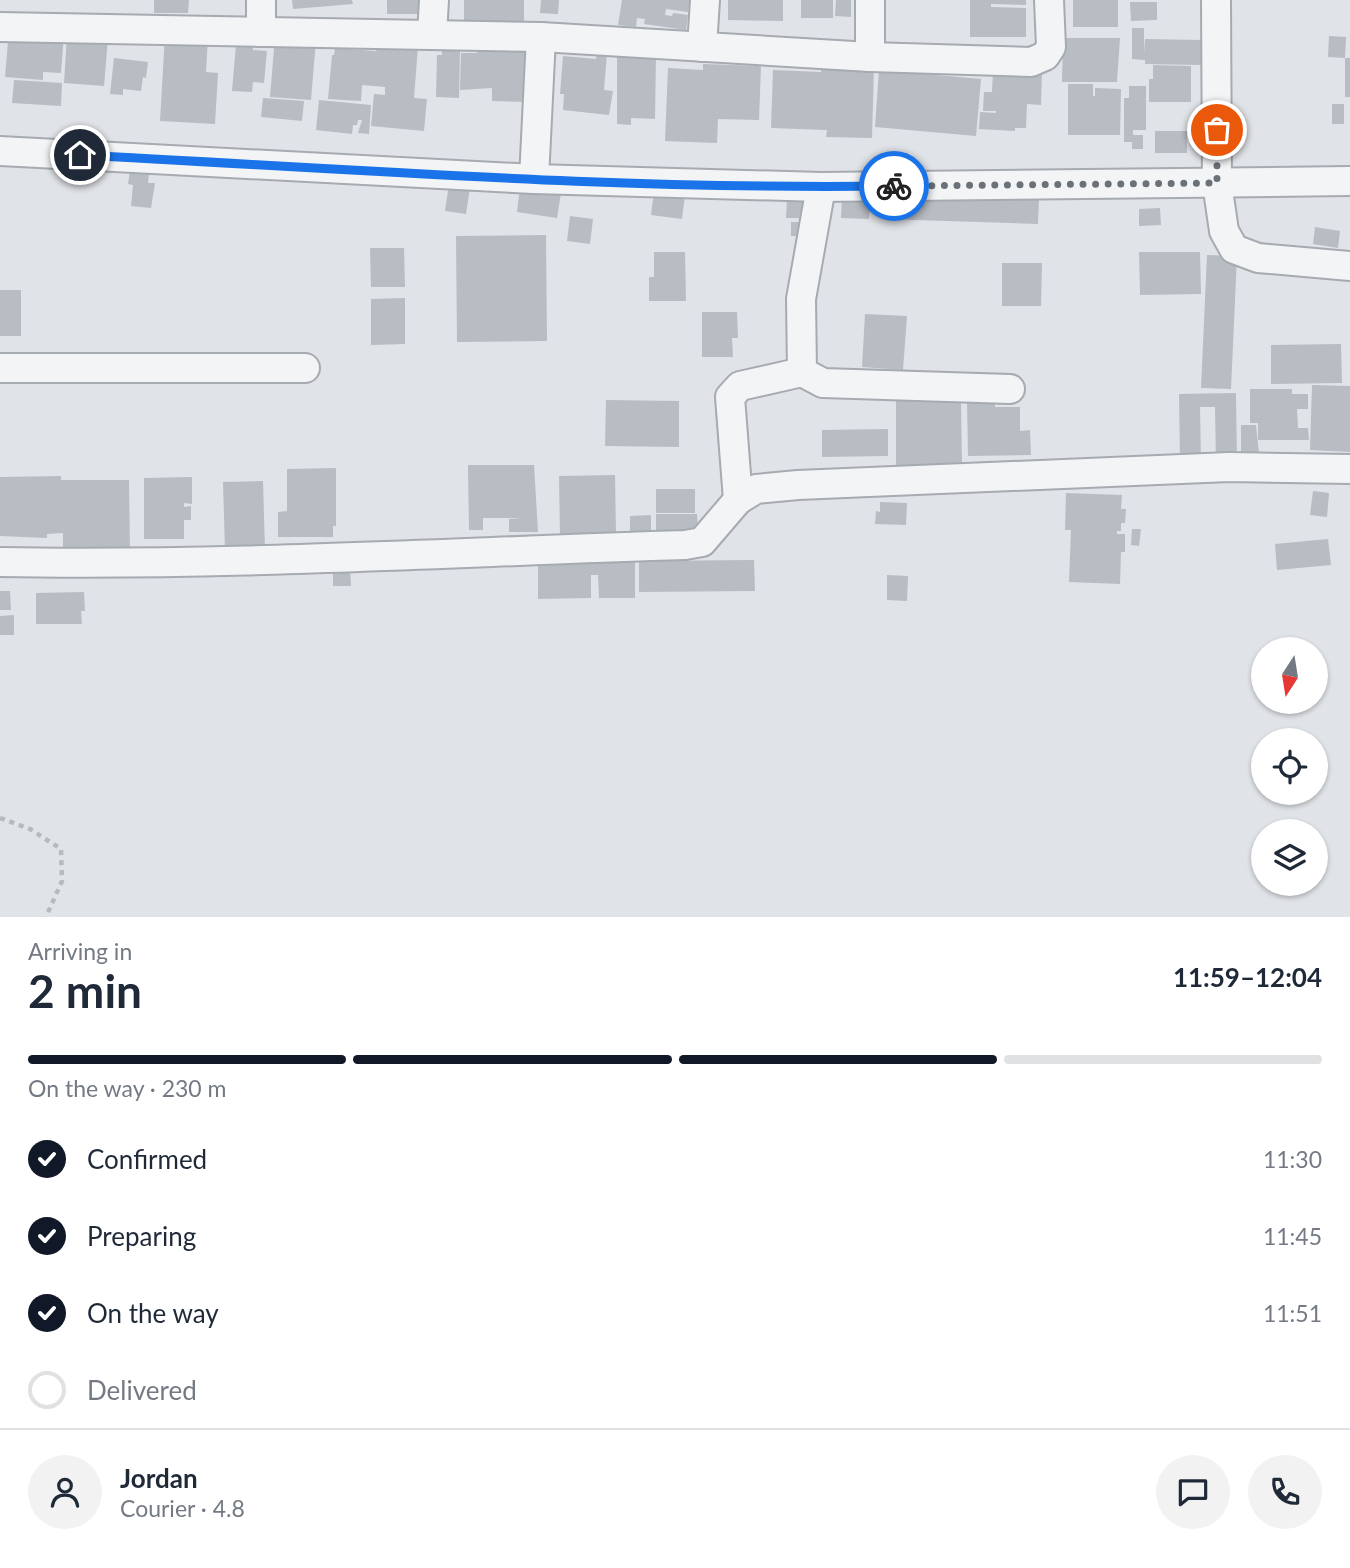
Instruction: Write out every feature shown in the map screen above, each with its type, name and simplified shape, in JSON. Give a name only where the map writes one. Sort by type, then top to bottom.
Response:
[{"type":"street","points":[[261,0],[261,32]]},
{"type":"street","points":[[432,35],[434,0]]},
{"type":"street","points":[[702,47],[705,0]]},
{"type":"street","points":[[870,0],[870,57]]},
{"type":"street","points":[[0,27],[541,37],[870,57],[1031,62],[1045,56],[1051,47],[1049,0]]},
{"type":"street","points":[[1216,0],[1217,183],[1224,231],[1234,248],[1258,258],[1350,266]]},
{"type":"street","points":[[534,179],[541,37]]},
{"type":"street","points":[[0,151],[534,179],[821,187],[1350,181]]},
{"type":"street","points":[[802,372],[801,299],[821,187]]},
{"type":"street","points":[[0,368],[305,368]]},
{"type":"street","points":[[738,500],[730,397],[740,386],[802,372],[823,383],[1010,389]]},
{"type":"street","points":[[0,562],[101,564],[280,561],[454,552],[685,545],[702,542],[738,500],[756,489],[1229,467],[1350,469]]},
{"type":"path","points":[[0,818],[30,829],[61,849],[62,881],[46,917]]},
{"type":"building","points":[[154,0],[189,0],[188,13],[154,13]]},
{"type":"building","points":[[292,0],[352,0],[353,4],[293,9]]},
{"type":"building","points":[[387,0],[432,0],[432,14],[387,14]]},
{"type":"building","points":[[464,0],[524,0],[524,24],[464,23]]},
{"type":"building","points":[[541,0],[559,0],[558,14],[540,13]]},
{"type":"building","points":[[622,0],[690,0],[688,12],[666,9],[665,15],[688,15],[686,30],[644,24],[645,19],[637,18],[636,27],[618,25]]},
{"type":"building","points":[[728,0],[783,0],[783,21],[728,20]]},
{"type":"building","points":[[801,0],[833,0],[833,18],[801,18]]},
{"type":"building","points":[[836,0],[851,0],[851,17],[835,16]]},
{"type":"building","points":[[970,0],[1026,0],[1026,5],[991,4],[991,7],[1026,8],[1026,37],[970,37]]},
{"type":"building","points":[[1073,0],[1118,0],[1118,27],[1073,27]]},
{"type":"building","points":[[1130,2],[1157,2],[1157,20],[1131,21]]},
{"type":"building","points":[[1132,28],[1144,28],[1144,53],[1145,39],[1201,40],[1201,65],[1145,64],[1145,60],[1132,59]]},
{"type":"building","points":[[9,30],[64,34],[61,73],[43,72],[43,80],[5,77]]},
{"type":"building","points":[[165,34],[208,36],[206,72],[218,73],[215,124],[160,121]]},
{"type":"building","points":[[67,36],[108,39],[104,86],[64,83]]},
{"type":"building","points":[[1329,36],[1346,37],[1345,58],[1328,57]]},
{"type":"building","points":[[275,37],[316,40],[311,100],[270,97]]},
{"type":"building","points":[[1063,38],[1120,38],[1117,82],[1062,82]]},
{"type":"building","points":[[376,43],[418,46],[414,98],[427,99],[424,131],[371,126],[374,94],[385,95],[385,87],[362,85],[361,101],[328,99],[335,48],[376,51]]},
{"type":"building","points":[[477,43],[532,50],[530,102],[492,101],[492,88],[460,90],[461,53],[477,53]]},
{"type":"building","points":[[236,45],[253,46],[253,50],[267,51],[264,83],[253,82],[252,92],[232,91]]},
{"type":"building","points":[[442,50],[460,50],[459,98],[436,97],[437,55],[442,55]]},
{"type":"building","points":[[597,51],[607,53],[604,90],[613,91],[609,115],[563,110],[564,94],[560,94],[563,56],[596,59]]},
{"type":"building","points":[[617,51],[656,56],[655,119],[631,118],[631,125],[617,124]]},
{"type":"building","points":[[114,58],[148,62],[141,91],[123,89],[123,95],[110,94]]},
{"type":"building","points":[[1345,58],[1350,58],[1350,97],[1345,97]]},
{"type":"building","points":[[821,63],[874,65],[872,138],[826,137],[827,130],[771,128],[773,70],[821,72]]},
{"type":"building","points":[[703,64],[761,66],[759,120],[718,119],[717,143],[665,141],[668,68],[703,70]]},
{"type":"building","points":[[1153,65],[1191,66],[1191,102],[1149,102],[1149,79],[1153,79]]},
{"type":"building","points":[[879,70],[981,79],[976,136],[875,127]]},
{"type":"building","points":[[993,70],[1042,73],[1041,105],[1027,104],[1026,128],[1015,128],[1015,131],[979,129],[980,112],[996,113],[983,111],[984,92],[992,92]]},
{"type":"building","points":[[14,80],[62,83],[61,106],[12,103]]},
{"type":"building","points":[[1068,84],[1093,84],[1093,96],[1095,88],[1121,89],[1120,135],[1068,135]]},
{"type":"building","points":[[1129,86],[1146,86],[1146,130],[1133,130],[1133,135],[1143,135],[1143,149],[1132,149],[1132,142],[1124,142],[1124,98],[1129,98]]},
{"type":"building","points":[[263,98],[304,101],[302,121],[261,117]]},
{"type":"building","points":[[319,100],[371,105],[369,134],[358,133],[362,120],[353,125],[352,134],[316,130]]},
{"type":"building","points":[[1332,104],[1344,104],[1344,124],[1332,124]]},
{"type":"building","points":[[1155,131],[1187,131],[1187,153],[1155,153]]},
{"type":"building","points":[[130,170],[149,173],[148,183],[155,183],[151,208],[131,206],[133,185],[128,184]]},
{"type":"building","points":[[449,184],[470,187],[466,214],[445,211]]},
{"type":"building","points":[[520,187],[561,193],[557,218],[517,212]]},
{"type":"building","points":[[654,191],[685,195],[682,219],[651,215]]},
{"type":"building","points":[[883,194],[1039,199],[1038,224],[882,219]]},
{"type":"building","points":[[842,198],[870,199],[869,219],[841,218]]},
{"type":"building","points":[[787,200],[809,201],[808,218],[786,218]]},
{"type":"building","points":[[1160,208],[1161,225],[1139,226],[1139,209]]},
{"type":"building","points":[[570,216],[593,219],[590,244],[567,241]]},
{"type":"building","points":[[791,222],[806,222],[805,236],[791,236]]},
{"type":"building","points":[[1315,227],[1340,231],[1338,248],[1313,244]]},
{"type":"building","points":[[546,235],[547,341],[457,342],[456,236]]},
{"type":"building","points":[[370,248],[404,248],[405,287],[371,287]]},
{"type":"building","points":[[654,252],[685,252],[686,301],[649,301],[649,277],[654,277]]},
{"type":"building","points":[[1139,252],[1200,252],[1201,294],[1140,295]]},
{"type":"building","points":[[1207,255],[1237,256],[1231,389],[1201,388]]},
{"type":"building","points":[[1002,263],[1042,263],[1041,306],[1002,306]]},
{"type":"building","points":[[0,290],[21,290],[21,336],[0,336]]},
{"type":"building","points":[[405,298],[405,344],[371,345],[371,299]]},
{"type":"building","points":[[702,312],[737,312],[738,338],[732,338],[733,357],[702,357]]},
{"type":"building","points":[[865,314],[907,316],[903,370],[862,367]]},
{"type":"building","points":[[1341,344],[1342,383],[1271,384],[1271,345]]},
{"type":"building","points":[[1312,385],[1350,386],[1350,452],[1310,450]]},
{"type":"building","points":[[1250,389],[1292,389],[1292,394],[1308,394],[1308,409],[1297,409],[1298,428],[1308,428],[1309,440],[1258,440],[1258,423],[1250,423]]},
{"type":"building","points":[[1236,393],[1237,463],[1216,463],[1215,407],[1200,407],[1201,463],[1180,463],[1179,394]]},
{"type":"building","points":[[961,398],[962,468],[896,468],[896,399]]},
{"type":"building","points":[[606,400],[679,401],[679,447],[605,446]]},
{"type":"building","points":[[967,401],[995,401],[995,407],[1020,407],[1020,431],[1030,430],[1031,455],[968,456]]},
{"type":"building","points":[[1241,425],[1256,425],[1259,454],[1241,459]]},
{"type":"building","points":[[888,429],[888,456],[822,457],[822,430]]},
{"type":"building","points":[[468,465],[534,465],[538,532],[509,532],[509,519],[521,518],[483,518],[483,530],[469,530]]},
{"type":"building","points":[[336,468],[336,526],[333,526],[333,537],[278,537],[278,512],[287,511],[287,469]]},
{"type":"building","points":[[615,475],[616,535],[560,535],[559,476]]},
{"type":"building","points":[[61,476],[61,480],[129,480],[130,553],[63,554],[63,533],[47,534],[47,538],[0,536],[0,477]]},
{"type":"building","points":[[192,477],[192,504],[184,503],[184,507],[191,506],[191,520],[184,520],[184,539],[144,539],[144,478]]},
{"type":"building","points":[[263,481],[265,550],[225,551],[223,482]]},
{"type":"building","points":[[656,489],[695,489],[695,513],[656,513]]},
{"type":"building","points":[[1313,491],[1329,493],[1327,517],[1310,515]]},
{"type":"building","points":[[1066,493],[1122,495],[1121,509],[1126,509],[1125,523],[1121,523],[1121,531],[1117,531],[1117,534],[1125,534],[1125,552],[1121,552],[1120,584],[1069,582],[1071,530],[1065,530]]},
{"type":"building","points":[[880,502],[907,503],[906,525],[875,524],[876,511],[880,512]]},
{"type":"building","points":[[656,514],[697,514],[698,536],[656,536]]},
{"type":"building","points":[[651,515],[651,534],[630,534],[630,516]]},
{"type":"building","points":[[1132,529],[1141,529],[1139,546],[1131,545]]},
{"type":"building","points":[[1328,539],[1331,565],[1277,570],[1275,544]]},
{"type":"building","points":[[538,553],[635,553],[635,598],[599,598],[598,575],[591,575],[591,598],[538,599]]},
{"type":"building","points":[[754,560],[755,591],[639,592],[639,561]]},
{"type":"building","points":[[350,568],[351,586],[333,586],[333,569]]},
{"type":"building","points":[[887,575],[908,576],[907,601],[887,600]]},
{"type":"building","points":[[0,591],[10,591],[11,610],[0,610]]},
{"type":"building","points":[[84,592],[85,611],[81,611],[82,624],[36,624],[36,593]]},
{"type":"building","points":[[14,615],[14,635],[0,635],[0,616]]},
{"type":"way so far","points":[[894,186],[1217,183],[1217,130]]},
{"type":"route","points":[[80,155],[534,179],[821,187],[894,186]]}]
